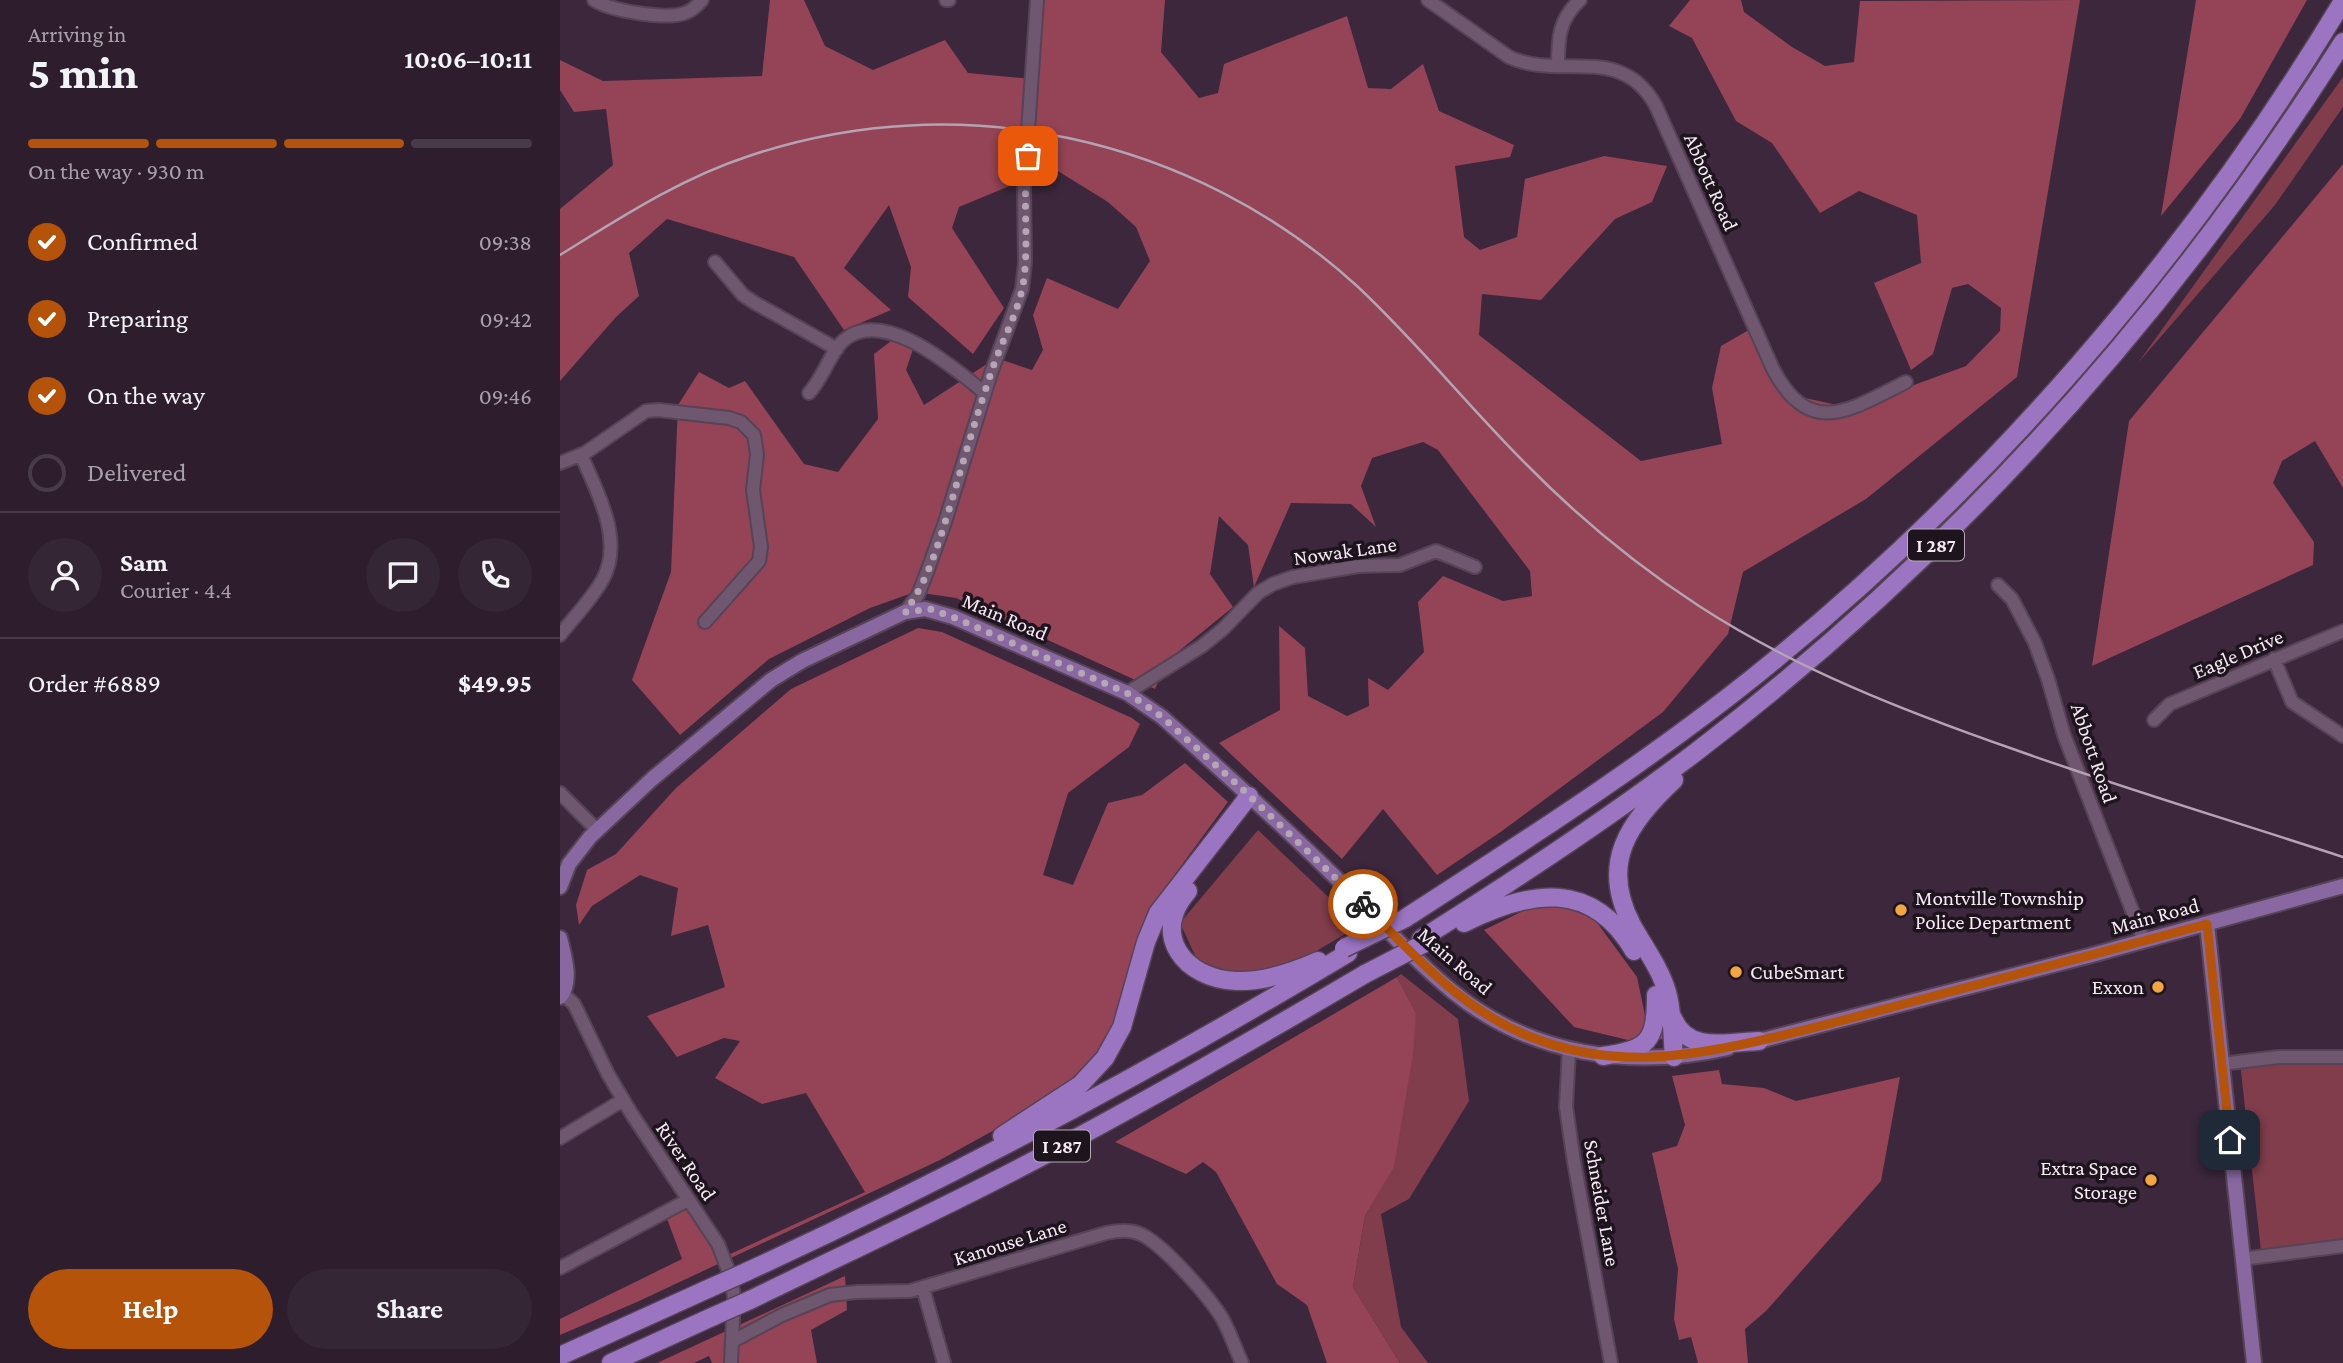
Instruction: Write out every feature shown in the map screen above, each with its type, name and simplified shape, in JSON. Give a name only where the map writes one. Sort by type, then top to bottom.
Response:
[{"type":"highway","name":"I 287","points":[[560,1356],[891,1203],[1110,1091],[1404,919],[1556,820],[1717,706],[1826,617],[1927,524],[2047,399],[2151,276],[2256,135],[2343,1]]},
{"type":"highway","name":"I 287","points":[[611,1363],[903,1227],[1039,1158],[1184,1079],[1423,941],[1696,752],[1840,634],[1909,571],[2071,405],[2219,224],[2274,148],[2343,42]]},
{"type":"highway","points":[[1759,1041],[1706,1043],[1692,1041],[1681,1033],[1671,1014],[1663,982],[1622,904],[1618,873],[1623,843],[1632,824],[1648,805],[1769,694]]},
{"type":"highway","points":[[1253,799],[1177,905],[1171,929],[1179,953],[1201,973],[1223,980],[1246,981],[1295,970],[1346,951]]},
{"type":"highway","points":[[891,1203],[1044,1110],[1080,1086],[1098,1068],[1122,1027],[1146,942],[1158,913],[1253,799]]},
{"type":"highway","points":[[1423,941],[1505,905],[1541,898],[1576,900],[1598,910],[1622,932],[1646,973],[1656,995],[1669,1057]]},
{"type":"highway","points":[[1603,1056],[1632,1051],[1645,1043],[1653,1031],[1656,995]]},
{"type":"highway","points":[[1669,1057],[1671,1014]]},
{"type":"main road","name":"Main Road","points":[[560,887],[578,850],[597,830],[652,779],[771,680],[802,661],[905,612],[930,609],[1127,693],[1162,717],[1253,799],[1451,990],[1488,1017],[1507,1026],[1569,1049],[1603,1056],[1669,1057],[1759,1041],[2343,887]]},
{"type":"main road","points":[[2207,924],[2254,1363]]},
{"type":"main road","points":[[560,938],[567,981],[562,995]]},
{"type":"street","points":[[594,0],[627,11],[679,15],[694,9],[702,0]]},
{"type":"street","points":[[905,612],[918,595],[945,522],[1024,278],[1024,189],[1037,0]]},
{"type":"street","name":"Abbott Road","points":[[1428,0],[1509,57],[1530,65],[1594,65],[1616,70],[1636,80],[1654,101],[1773,369],[1793,400],[1818,412],[1835,413],[1851,409],[1906,382]]},
{"type":"street","points":[[1558,65],[1561,25],[1580,0]]},
{"type":"street","points":[[715,262],[743,295],[837,349]]},
{"type":"street","points":[[809,393],[847,338],[857,332],[888,332],[932,351],[985,393]]},
{"type":"street","points":[[560,463],[581,455],[646,411],[729,418],[741,422],[754,435],[757,454],[753,490],[761,547],[759,561],[705,622]]},
{"type":"street","points":[[560,635],[602,581],[612,550],[609,529],[581,455]]},
{"type":"street","name":"Nowak Lane","points":[[1127,693],[1202,646],[1258,593],[1293,576],[1358,566],[1400,565],[1436,551],[1475,568]]},
{"type":"street","name":"Abbott Road","points":[[1998,585],[2012,599],[2035,643],[2057,706],[2064,736],[2144,941]]},
{"type":"street","name":"Eagle Drive","points":[[2154,720],[2170,704],[2343,631]]},
{"type":"street","points":[[2274,659],[2292,702],[2343,736]]},
{"type":"street","points":[[560,793],[597,830]]},
{"type":"street","name":"River Road","points":[[562,995],[574,1004],[622,1100],[719,1244],[734,1296],[731,1363]]},
{"type":"street","name":"Schneider Lane","points":[[1569,1049],[1565,1090],[1570,1134],[1611,1363]]},
{"type":"street","points":[[2221,1064],[2279,1057],[2343,1057]]},
{"type":"street","points":[[560,1138],[622,1100]]},
{"type":"street","points":[[560,1268],[688,1200]]},
{"type":"street","name":"Kanouse Lane","points":[[733,1341],[782,1315],[830,1295],[892,1293],[923,1288],[1106,1233],[1134,1231],[1146,1236],[1161,1248],[1212,1303],[1223,1320],[1242,1363]]},
{"type":"street","points":[[2242,1259],[2343,1246]]},
{"type":"street","points":[[923,1288],[944,1363]]},
{"type":"shaded area","points":[[770,0],[804,0],[825,46],[873,70],[945,40],[968,73],[1031,79],[1040,0],[1165,0],[1161,52],[1199,98],[1218,93],[1224,64],[1347,16],[1368,88],[1391,89],[1423,64],[1439,111],[1514,145],[1510,157],[1455,166],[1464,237],[1480,250],[1517,237],[1525,179],[1604,156],[1667,166],[1652,202],[1615,219],[1541,300],[1482,294],[1479,335],[1641,461],[1722,444],[1712,388],[1721,346],[1754,327],[1787,394],[1851,408],[1966,366],[2000,331],[2001,308],[1968,284],[1952,288],[1933,354],[1911,370],[1874,283],[1921,263],[1917,215],[1859,191],[1820,213],[1772,143],[1736,121],[1692,38],[1669,26],[1690,0],[1741,0],[1744,12],[1792,47],[1825,66],[1854,62],[1860,1],[2080,0],[2017,377],[1866,499],[1743,572],[1728,634],[1663,712],[1502,831],[1437,875],[1383,809],[1342,859],[1219,743],[1280,710],[1279,626],[1305,648],[1308,696],[1347,716],[1369,706],[1368,678],[1388,690],[1424,652],[1418,602],[1443,576],[1503,601],[1532,596],[1530,571],[1438,450],[1423,442],[1372,458],[1361,486],[1376,527],[1351,504],[1291,503],[1254,587],[1248,545],[1219,516],[1210,574],[1233,607],[1168,660],[1155,689],[956,598],[915,592],[870,608],[769,659],[680,735],[632,680],[671,572],[678,405],[699,372],[729,388],[745,381],[804,464],[838,472],[878,419],[874,354],[903,332],[917,337],[906,370],[924,405],[996,358],[1032,370],[1043,350],[1033,315],[1047,278],[1118,309],[1150,261],[1136,227],[1108,202],[1053,168],[959,207],[952,228],[1004,308],[973,354],[908,297],[911,267],[889,205],[844,268],[891,310],[844,330],[794,257],[667,219],[629,253],[639,296],[616,317],[560,381],[560,209],[613,165],[606,109],[574,112],[560,90],[560,60],[603,81],[762,76]]},
{"type":"shaded area","points":[[2196,0],[2307,0],[2240,119],[2161,216]]},
{"type":"shaded area","points":[[2343,77],[2343,107],[2275,205],[2138,363]]},
{"type":"shaded area","points":[[2343,164],[2343,488],[2315,441],[2282,461],[2273,483],[2314,542],[2313,565],[2092,666],[2129,421]]},
{"type":"shaded area","points":[[918,628],[942,632],[1140,724],[1129,747],[1068,793],[1043,875],[1073,885],[1108,803],[1142,795],[1185,763],[1228,802],[1159,896],[1146,921],[1119,1013],[1104,1043],[1083,1072],[1063,1092],[940,1160],[637,1302],[560,1335],[560,1319],[682,1259],[666,1216],[692,1200],[728,1255],[865,1192],[806,1093],[762,1104],[715,1078],[740,1041],[724,1038],[677,1057],[647,1016],[725,987],[708,925],[671,936],[678,888],[640,875],[592,906],[579,925],[576,905],[587,870],[616,854],[676,788],[791,689]]},
{"type":"shaded area","points":[[1258,830],[1359,926],[1289,967],[1244,975],[1199,964],[1180,923]]},
{"type":"shaded area","points":[[1539,903],[1590,913],[1637,977],[1646,1020],[1683,1038],[1632,1041],[1574,1027],[1484,930]]},
{"type":"shaded area","points":[[1401,974],[1458,1019],[1469,1101],[1409,1199],[1381,1214],[1401,1327],[1428,1363],[1400,1363],[1353,1287],[1365,1216],[1394,1166],[1416,1013],[1397,977]]},
{"type":"shaded area","points":[[1397,977],[1416,1013],[1413,1054],[1394,1167],[1365,1216],[1353,1287],[1400,1363],[1327,1363],[1307,1305],[1277,1284],[1216,1172],[1203,1162],[1186,1174],[1115,1142]]},
{"type":"shaded area","points":[[2240,1063],[2343,1065],[2343,1245],[2262,1260]]},
{"type":"shaded area","points":[[1719,1070],[1722,1084],[1764,1088],[1796,1101],[1900,1077],[1881,1181],[1766,1311],[1745,1329],[1748,1363],[1698,1363],[1691,1337],[1679,1340],[1674,1319],[1678,1269],[1652,1153],[1677,1146],[1685,1125],[1672,1076]]},
{"type":"shaded area","points":[[845,1276],[847,1310],[811,1330],[817,1363],[712,1363],[709,1356],[694,1363],[657,1363]]},
{"type":"railway","points":[[560,255],[652,200],[699,176],[749,156],[829,135],[910,125],[991,127],[1071,139],[1148,161],[1223,193],[1293,235],[1379,307],[1505,442],[1587,521],[1653,574],[1736,629],[1812,669],[1891,704],[2095,777],[2343,857]]},
{"type":"way so far","points":[[1028,156],[1024,189],[1025,263],[1022,289],[991,373],[927,572],[918,595],[905,612],[930,609],[953,617],[1127,693],[1168,722],[1363,904]]},
{"type":"place","name":"Montville Township Police Department","points":[[1901,910]]},
{"type":"place","name":"CubeSmart","points":[[1736,972]]},
{"type":"place","name":"Exxon","points":[[2158,987]]},
{"type":"place","name":"Extra Space Storage","points":[[2151,1180]]},
{"type":"route","points":[[1363,904],[1435,976],[1488,1017],[1547,1043],[1619,1058],[1688,1056],[1804,1030],[2207,924],[2230,1140]]}]
